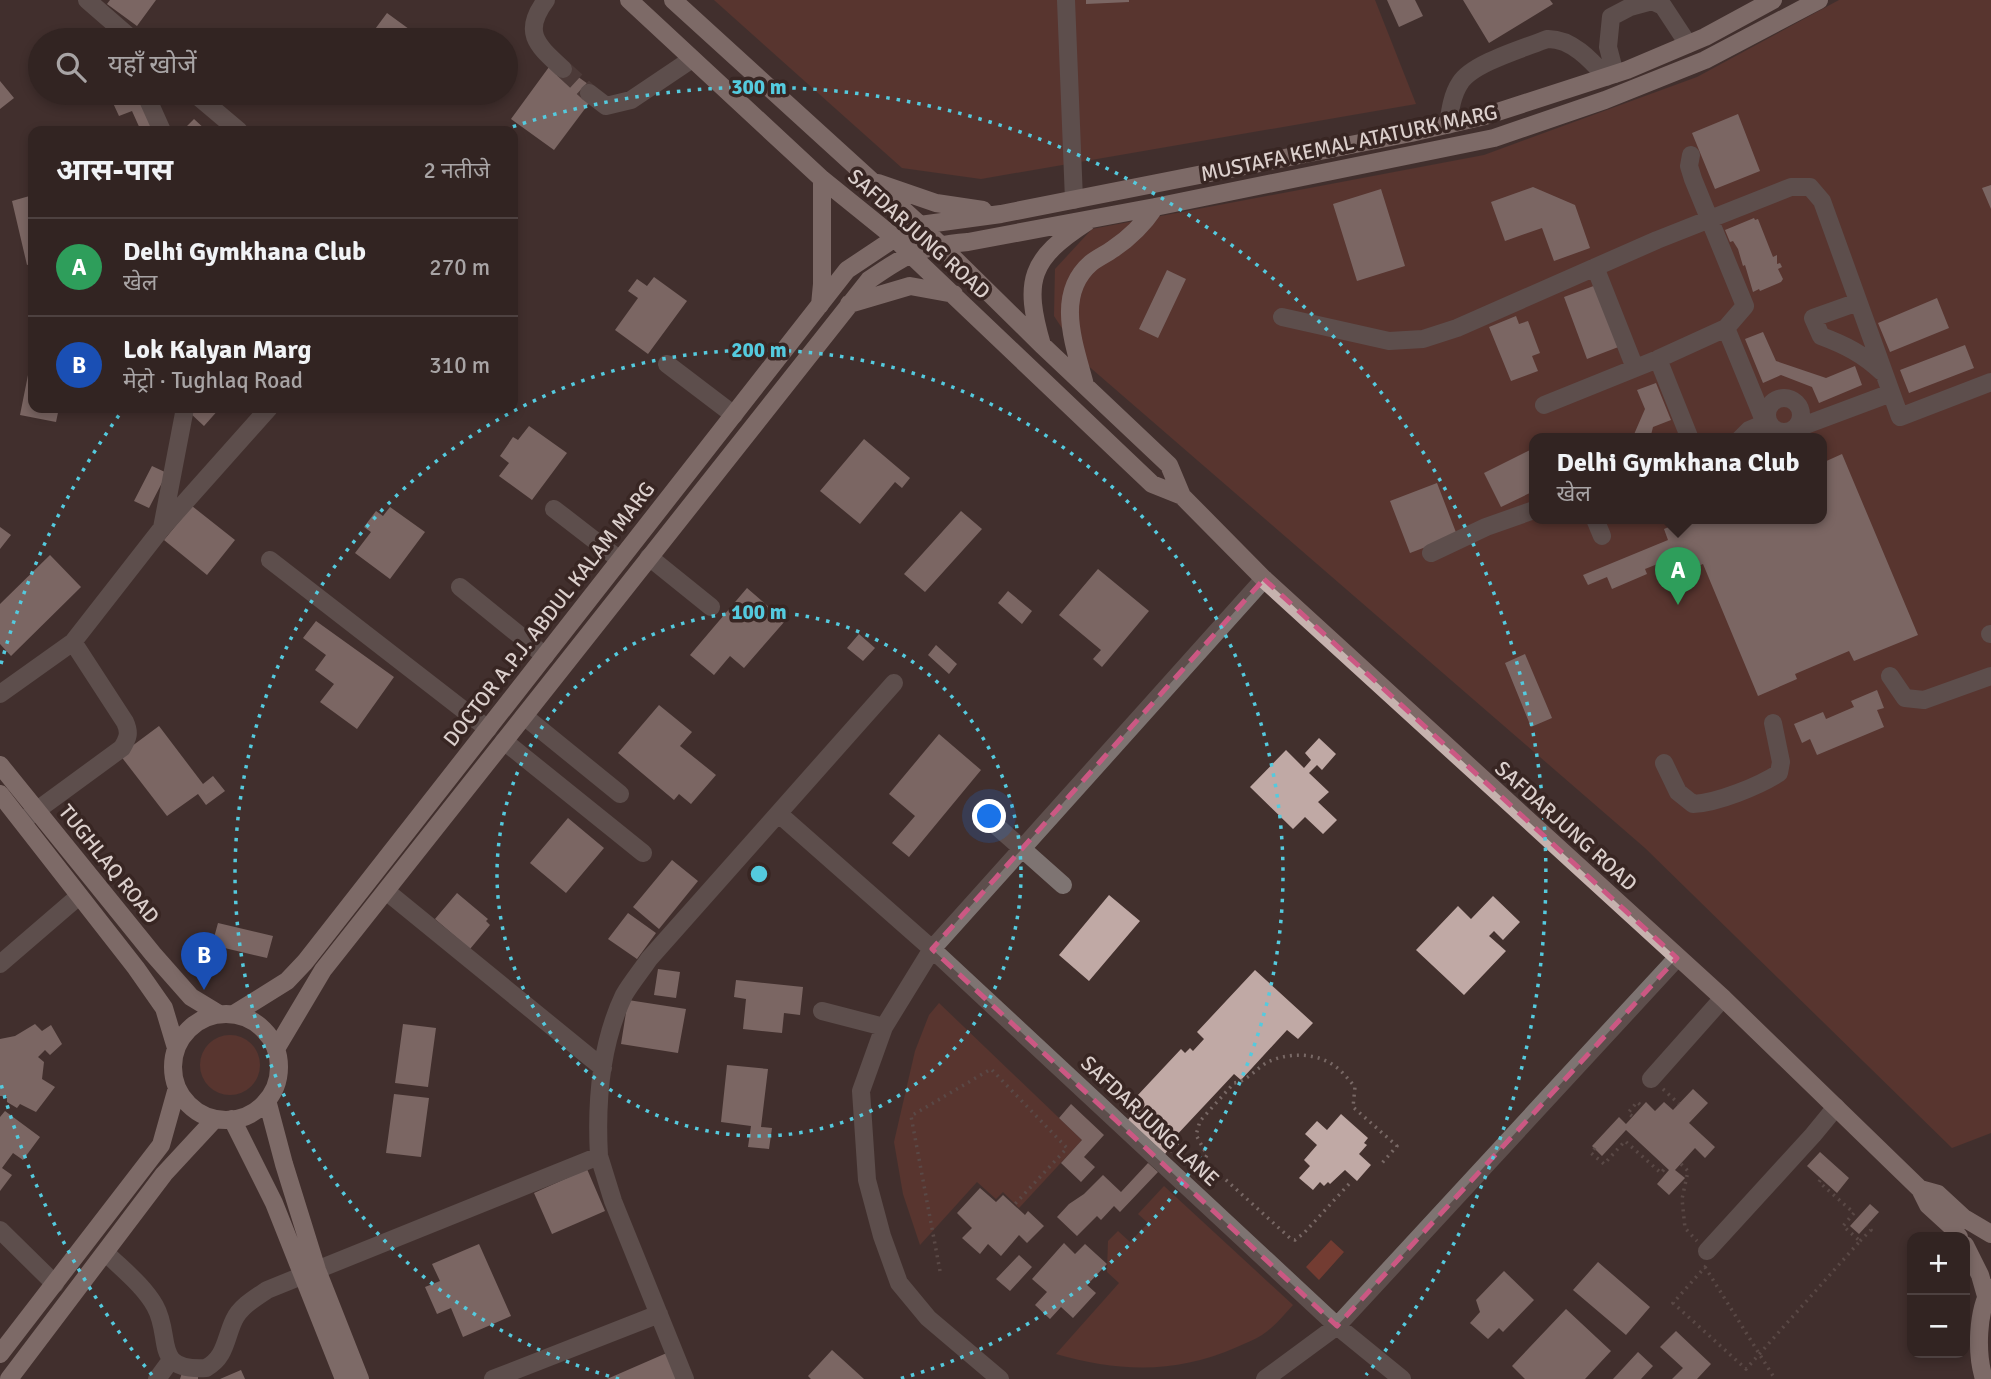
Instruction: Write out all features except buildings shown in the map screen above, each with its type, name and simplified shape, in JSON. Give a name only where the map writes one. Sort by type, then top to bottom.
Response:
[{"type":"main road","name":"SAFDARJUNG ROAD","points":[[629,0],[822,179],[895,237],[1152,484],[1182,496]]},
{"type":"main road","name":"SAFDARJUNG ROAD","points":[[673,0],[920,225],[1169,465],[1182,496],[1264,579],[1723,998],[1920,1189],[1928,1205],[1955,1232]]},
{"type":"main road","name":"MUSTAFA KEMAL ATATURK MARG","points":[[895,237],[920,225],[1002,214],[1485,116],[1610,76],[1688,44],[1773,0]]},
{"type":"main road","name":"MUSTAFA KEMAL ATATURK MARG","points":[[909,253],[937,244],[968,242],[1155,207],[1494,138],[1605,100],[1705,60],[1819,0]]},
{"type":"main road","points":[[820,305],[822,179]]},
{"type":"main road","points":[[872,181],[936,203],[1002,214]]},
{"type":"main road","points":[[1085,385],[1071,331],[1070,305],[1076,281],[1090,264],[1133,235],[1155,207]]},
{"type":"main road","points":[[1042,345],[1034,319],[1035,276],[1043,257],[1060,240],[1096,217]]},
{"type":"main road","name":"DOCTOR A.P.J. ABDUL KALAM MARG","points":[[227,1014],[287,981],[305,962],[847,270],[895,237]]},
{"type":"main road","name":"DOCTOR A.P.J. ABDUL KALAM MARG","points":[[276,1049],[323,970],[849,304],[869,279],[909,253]]},
{"type":"main road","points":[[849,304],[910,286],[954,294]]},
{"type":"main road","points":[[793,338],[811,352]]},
{"type":"main road","name":"TUGHLAQ ROAD","points":[[0,765],[79,896],[164,1008],[176,1048]]},
{"type":"main road","name":"TUGHLAQ ROAD","points":[[0,794],[30,816],[191,997],[227,1014]]},
{"type":"main road","points":[[227,1014],[250,1019],[263,1028],[276,1049],[279,1070],[277,1081],[267,1100],[252,1113],[224,1119],[193,1109],[177,1088],[173,1075],[176,1048],[184,1033],[196,1022],[227,1014]]},
{"type":"main road","points":[[0,1354],[161,1145],[177,1088]]},
{"type":"main road","points":[[267,1100],[310,1272],[344,1379]]},
{"type":"main road","points":[[9,1379],[164,1174],[224,1119]]},
{"type":"main road","points":[[224,1119],[274,1203],[360,1379]]},
{"type":"main road","name":"SAFDARJUNG ROAD","points":[[1920,1189],[1938,1194],[1964,1218],[1991,1234]]},
{"type":"main road","points":[[1970,1255],[1989,1292],[1977,1346],[1984,1379]]},
{"type":"street","points":[[87,0],[119,28]]},
{"type":"street","points":[[546,0],[539,9],[534,30],[537,46],[563,69]]},
{"type":"street","points":[[1066,0],[1074,200]]},
{"type":"street","points":[[1610,76],[1608,47],[1611,17],[1630,7],[1652,1],[1662,6],[1688,44]]},
{"type":"street","points":[[112,22],[115,28]]},
{"type":"street","points":[[1448,125],[1460,81],[1477,68],[1547,39],[1558,38],[1567,43],[1610,76]]},
{"type":"street","points":[[589,93],[606,106],[631,100],[692,59]]},
{"type":"street","points":[[150,105],[160,126]]},
{"type":"street","points":[[208,105],[233,126]]},
{"type":"street","points":[[1544,405],[1726,328],[1745,306],[1689,166],[1691,155]]},
{"type":"street","points":[[1282,317],[1389,341],[1423,339],[1457,328],[1595,267],[1791,187],[1810,187],[1822,201],[1899,417],[1991,382]]},
{"type":"street","points":[[1595,267],[1635,368]]},
{"type":"street","points":[[1858,302],[1813,318],[1821,335],[1865,356],[1884,375]]},
{"type":"street","points":[[1726,328],[1767,423],[1781,432],[1891,393]]},
{"type":"street","points":[[1658,359],[1688,433]]},
{"type":"street","points":[[667,364],[734,415]]},
{"type":"street","points":[[1767,423],[1767,412],[1772,402],[1783,397],[1789,398],[1798,405],[1800,411],[1799,422],[1792,430]]},
{"type":"street","points":[[162,528],[184,413]]},
{"type":"street","points":[[0,694],[73,642],[162,528],[265,413]]},
{"type":"street","points":[[1746,433],[1767,423]]},
{"type":"street","points":[[554,509],[620,560]]},
{"type":"street","points":[[1431,553],[1486,527],[1529,512]]},
{"type":"street","points":[[1597,524],[1602,536]]},
{"type":"street","points":[[649,557],[711,607]]},
{"type":"street","points":[[271,560],[488,729]]},
{"type":"street","points":[[1000,1379],[928,1318],[899,1283],[882,1236],[867,1180],[861,1091],[884,1027],[932,949],[1264,579]]},
{"type":"street","points":[[460,587],[545,656]]},
{"type":"street","points":[[30,816],[122,748],[128,739],[129,730],[125,722],[73,642]]},
{"type":"street","points":[[1890,676],[1905,698],[1924,700],[1991,676]]},
{"type":"street","points":[[685,1379],[613,1201],[599,1156],[597,1118],[610,1032],[625,994],[649,959],[894,683]]},
{"type":"street","points":[[524,716],[620,794]]},
{"type":"street","points":[[1664,763],[1678,792],[1693,804],[1718,799],[1779,773],[1781,762],[1773,723]]},
{"type":"street","points":[[504,741],[643,853]]},
{"type":"street","name":"SAFDARJUNG LANE","points":[[779,814],[932,949],[1337,1326],[1402,1379]]},
{"type":"street","points":[[992,822],[1063,885]]},
{"type":"street","points":[[386,891],[603,1068]]},
{"type":"street","points":[[0,964],[79,896]]},
{"type":"street","points":[[1265,1379],[1337,1326],[1677,958]]},
{"type":"street","points":[[1651,1079],[1723,998]]},
{"type":"street","points":[[822,1011],[884,1027]]},
{"type":"street","points":[[1706,1259],[1836,1107]]},
{"type":"street","points":[[106,1253],[155,1306],[160,1316],[165,1351],[171,1360],[181,1366],[206,1368],[215,1363],[224,1349],[239,1311],[256,1297],[310,1272],[599,1156]]},
{"type":"street","points":[[0,1230],[55,1284]]},
{"type":"street","points":[[493,1379],[659,1314]]},
{"type":"street","points":[[157,1379],[171,1360]]},
{"type":"path","points":[[1349,1184],[1304,1233],[1295,1240],[1291,1239],[1205,1160],[1207,1155],[1196,1135],[1200,1121],[1234,1083],[1241,1082],[1266,1063],[1290,1055],[1317,1058],[1336,1066],[1355,1087],[1353,1107],[1397,1146],[1382,1163]]},
{"type":"path","points":[[940,1271],[911,1116],[991,1069],[1067,1148],[1014,1205]]},
{"type":"path","points":[[1632,1116],[1628,1112],[1637,1102],[1642,1106]]},
{"type":"path","points":[[1595,1148],[1591,1153],[1604,1164],[1625,1141],[1661,1173],[1666,1167]]},
{"type":"path","points":[[1681,1164],[1688,1171],[1682,1199],[1685,1228],[1706,1259],[1775,1379]]},
{"type":"path","points":[[1821,1179],[1819,1182],[1858,1217]]},
{"type":"path","points":[[1854,1213],[1843,1226],[1860,1241]]},
{"type":"path","points":[[1706,1259],[1673,1303],[1746,1368],[1871,1230],[1867,1226]]},
{"type":"highlighted area","points":[[1264,579],[1677,958],[1337,1326],[932,949]]},
{"type":"shaded area","points":[[714,0],[1375,0],[1416,104],[981,179],[902,168]]},
{"type":"shaded area","points":[[1839,0],[1991,0],[1991,1133],[1952,1148],[1645,848],[1085,363],[1054,316],[1055,269],[1092,229],[1484,155],[1697,77]]},
{"type":"shaded area","points":[[939,1003],[1082,1140],[1019,1208],[1003,1192],[996,1199],[977,1182],[920,1245],[903,1194],[894,1142],[915,1051],[929,1015]]},
{"type":"shaded area","points":[[224,1035],[236,1035],[255,1048],[260,1065],[258,1077],[247,1090],[236,1095],[224,1095],[205,1082],[200,1071],[200,1059],[213,1040]]},
{"type":"shaded area","points":[[1164,1186],[1293,1305],[1259,1337],[1192,1362],[1170,1366],[1125,1367],[1056,1354],[1119,1283],[1107,1272],[1108,1241],[1118,1231],[1130,1242],[1148,1223],[1138,1214]]},
{"type":"shaded area","points":[[1331,1240],[1344,1252],[1319,1280],[1306,1267]]},
{"type":"tunnel","points":[[563,69],[589,93]]},
{"type":"place","name":"Delhi Gymkhana Club","points":[[1678,605]]},
{"type":"place","name":"Lok Kalyan Marg","points":[[204,990]]}]
